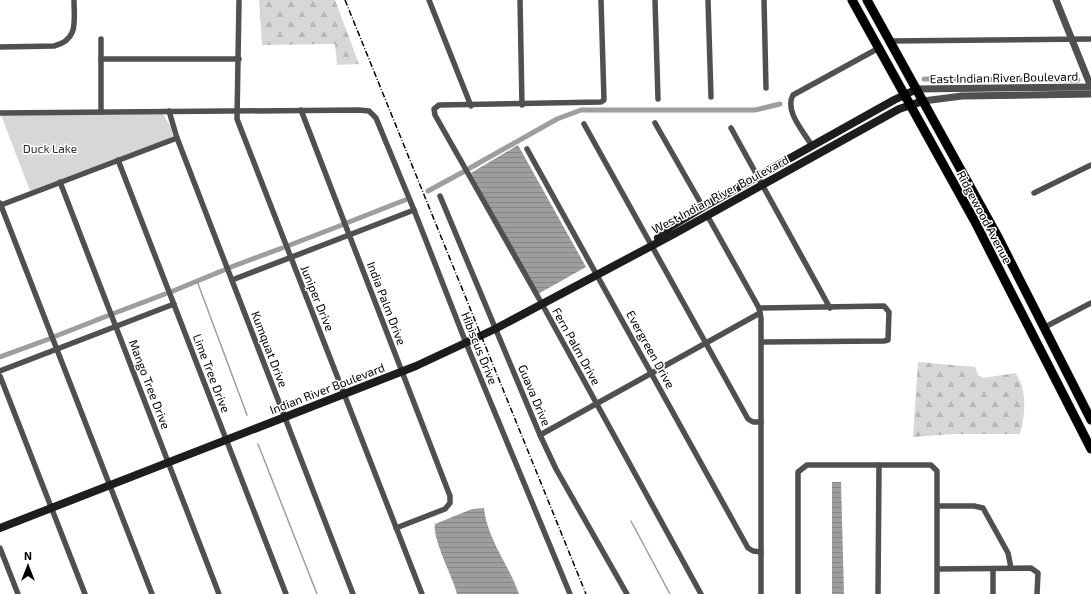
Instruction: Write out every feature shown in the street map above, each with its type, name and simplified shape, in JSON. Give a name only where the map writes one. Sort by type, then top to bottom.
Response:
[{"type":"main road","name":"Ridgewood Avenue","points":[[852,0],[974,220],[1091,449]]},
{"type":"main road","name":"Ridgewood Avenue","points":[[867,0],[998,237],[1091,420]]},
{"type":"main road","name":"West Indian River Boulevard","points":[[652,244],[670,227],[703,207],[904,94],[917,89]]},
{"type":"main road","name":"West Indian River Boulevard","points":[[652,244],[899,109],[923,101]]},
{"type":"main road","points":[[974,220],[985,223],[998,237]]},
{"type":"main road","name":"Indian River Boulevard","points":[[0,528],[402,372],[495,329],[652,244]]},
{"type":"main road","points":[[1020,310],[1036,325],[1045,327]]},
{"type":"main road","points":[[1033,334],[1040,334],[1046,338],[1051,348],[1059,356]]},
{"type":"main road","points":[[1069,406],[1076,411],[1091,440]]},
{"type":"street","points":[[0,47],[54,46],[62,44],[69,39],[74,30],[74,0]]},
{"type":"street","points":[[429,0],[471,106],[601,102],[604,100],[601,0]]},
{"type":"street","points":[[520,0],[522,105]]},
{"type":"street","points":[[655,0],[658,99]]},
{"type":"street","points":[[708,0],[711,97]]},
{"type":"street","points":[[764,0],[766,88]]},
{"type":"street","points":[[1056,0],[1091,87]]},
{"type":"street","name":"Juniper Drive","points":[[239,2],[239,100],[237,119],[422,594]]},
{"type":"street","points":[[102,39],[102,112]]},
{"type":"street","points":[[890,42],[1091,39]]},
{"type":"street","points":[[812,146],[791,110],[790,102],[793,95],[879,48]]},
{"type":"street","points":[[102,60],[239,59]]},
{"type":"street","name":"East Indian River Boulevard","points":[[917,89],[1091,87]]},
{"type":"street","points":[[962,88],[962,96]]},
{"type":"street","name":"East Indian River Boulevard","points":[[923,101],[962,96],[1091,94]]},
{"type":"street","name":"Fern Palm Drive","points":[[471,106],[439,105],[434,109],[435,115],[542,304],[701,594]]},
{"type":"street","points":[[0,113],[301,110]]},
{"type":"street","name":"Hibiscus Drive","points":[[301,110],[369,111],[376,118],[466,343],[570,594]]},
{"type":"street","name":"India Palm Drive","points":[[301,110],[450,496],[450,504],[445,509],[396,528]]},
{"type":"street","name":"Kumquat Drive","points":[[169,111],[177,138],[353,594]]},
{"type":"street","points":[[655,123],[703,207]]},
{"type":"street","points":[[584,124],[748,419],[753,422],[762,422]]},
{"type":"street","points":[[731,128],[830,308]]},
{"type":"street","points":[[152,594],[0,204],[177,138]]},
{"type":"street","name":"Evergreen Drive","points":[[526,149],[597,274],[748,548],[753,551],[761,552]]},
{"type":"street","name":"Lime Tree Drive","points":[[118,160],[286,594]]},
{"type":"street","points":[[1034,193],[1091,165]]},
{"type":"street","name":"Mango Tree Drive","points":[[60,182],[219,594]]},
{"type":"street","name":"Guava Drive","points":[[440,196],[540,435],[556,469],[627,594]]},
{"type":"street","points":[[232,280],[414,210]]},
{"type":"street","points":[[707,215],[759,311],[762,342],[762,594]]},
{"type":"street","points":[[1045,327],[1091,303]]},
{"type":"street","points":[[0,371],[174,304]]},
{"type":"street","points":[[540,435],[706,343],[759,311],[884,306],[889,312],[888,340],[884,341],[762,342]]},
{"type":"street","points":[[0,376],[85,594]]},
{"type":"street","points":[[798,594],[798,477],[801,468],[807,465],[934,466],[938,475],[937,594]]},
{"type":"street","points":[[878,465],[878,594]]},
{"type":"street","points":[[938,506],[974,506],[983,508],[1008,554],[1011,568]]},
{"type":"street","points":[[0,548],[18,594]]},
{"type":"street","points":[[938,569],[1031,568],[1037,571],[1037,594]]},
{"type":"street","points":[[993,594],[994,569]]},
{"type":"green space","points":[[259,0],[335,0],[359,64],[337,65],[335,44],[262,45]]},
{"type":"green space","name":"Duck Lake","points":[[163,114],[170,126],[173,136],[170,138],[30,191],[1,115]]},
{"type":"green space","points":[[918,362],[975,367],[978,375],[983,378],[1015,373],[1022,386],[1024,394],[1024,411],[1020,434],[955,434],[913,437]]},
{"type":"shaded area","points":[[518,145],[586,267],[538,294],[471,173]]},
{"type":"shaded area","points":[[832,482],[841,482],[844,594],[832,594]]},
{"type":"shaded area","points":[[484,508],[489,530],[519,594],[457,594],[437,539],[435,524],[472,509]]},
{"type":"waterway","points":[[924,79],[1078,80]]},
{"type":"waterway","points":[[470,168],[557,119],[581,110],[755,110],[780,104]]},
{"type":"waterway","points":[[428,191],[463,172]]},
{"type":"waterway","points":[[349,222],[405,200]]},
{"type":"waterway","points":[[290,245],[342,225]]},
{"type":"waterway","points":[[231,267],[282,248]]},
{"type":"waterway","points":[[173,291],[224,270]]},
{"type":"waterway","points":[[197,281],[247,415]]},
{"type":"waterway","points":[[115,313],[165,294]]},
{"type":"waterway","points":[[56,336],[107,316]]},
{"type":"waterway","points":[[0,357],[49,339]]},
{"type":"waterway","points":[[258,444],[317,594]]},
{"type":"waterway","points":[[631,521],[670,594]]},
{"type":"railway","points":[[345,0],[586,594]]}]
